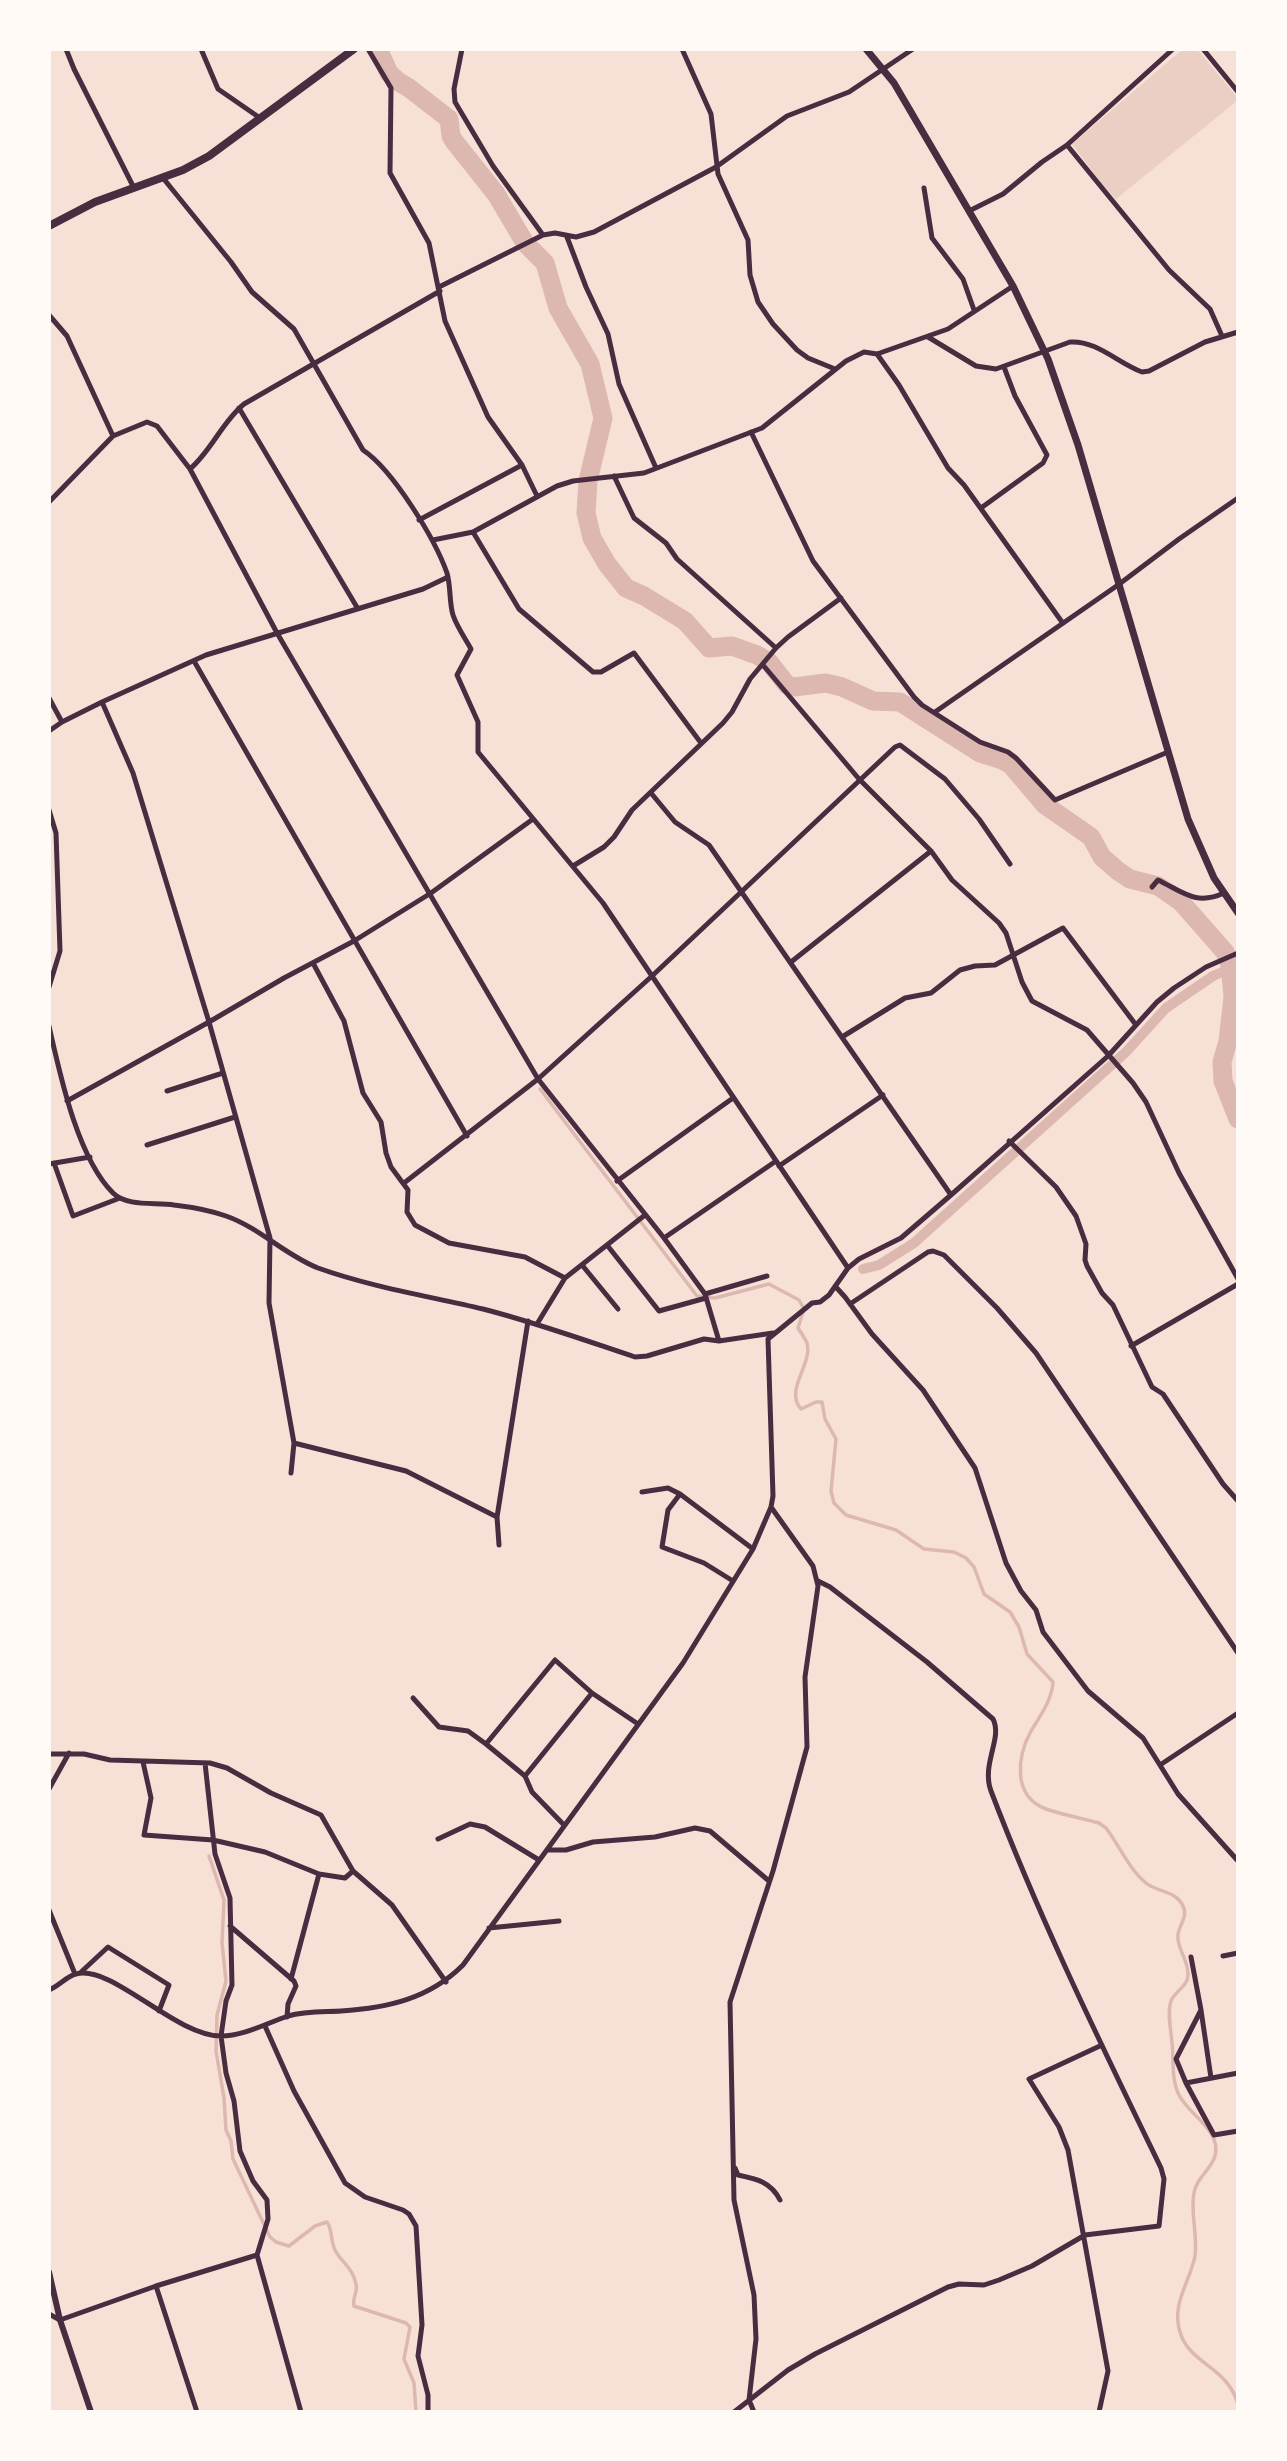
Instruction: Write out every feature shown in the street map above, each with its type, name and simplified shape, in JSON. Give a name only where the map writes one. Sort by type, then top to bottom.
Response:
[{"type":"main road","points":[[49,226],[95,202],[163,178],[208,156],[354,49]]},
{"type":"main road","points":[[866,49],[894,83],[1013,286],[1045,352],[1078,445],[1196,840],[1214,878],[1238,913]]},
{"type":"street","points":[[66,49],[134,188]]},
{"type":"street","points":[[201,49],[218,89],[261,119]]},
{"type":"street","points":[[368,49],[391,88],[390,173],[429,243],[445,321],[488,417],[522,465],[537,496]]},
{"type":"street","points":[[462,49],[454,89],[455,102],[493,166],[543,235]]},
{"type":"street","points":[[681,49],[710,114],[716,167],[748,240],[750,275],[758,302],[773,324],[797,350],[808,358],[835,369]]},
{"type":"street","points":[[190,469],[202,459],[239,408],[440,289],[543,235],[555,233],[576,237],[594,232],[716,167],[787,116],[849,92],[913,49]]},
{"type":"street","points":[[969,211],[1003,194],[1067,145],[1165,52],[1173,49]]},
{"type":"street","points":[[1203,49],[1238,92]]},
{"type":"street","points":[[1067,145],[1170,270],[1210,309],[1222,337]]},
{"type":"street","points":[[163,178],[252,292],[294,329],[363,450],[388,472],[433,540],[448,577],[453,615],[471,649],[457,675],[478,722],[477,747],[533,820],[603,903],[848,1268]]},
{"type":"street","points":[[923,188],[932,238],[963,279],[974,310]]},
{"type":"street","points":[[566,236],[608,334],[619,384],[656,468]]},
{"type":"street","points":[[433,540],[473,532],[556,486],[573,481],[635,474],[762,428],[835,369],[864,352],[877,354],[948,329],[1013,286]]},
{"type":"street","points":[[49,315],[66,336],[113,436]]},
{"type":"street","points":[[928,337],[976,366],[996,369],[1077,341],[1142,372],[1149,371],[1190,349],[1238,332]]},
{"type":"street","points":[[877,354],[899,385],[948,468],[981,508],[1062,622]]},
{"type":"street","points":[[981,508],[1042,463],[1047,455],[1015,396],[1004,367]]},
{"type":"street","points":[[239,408],[358,609]]},
{"type":"street","points":[[49,502],[113,436],[147,422],[157,426],[190,469],[278,633],[538,1079],[664,1238],[705,1296],[719,1341]]},
{"type":"street","points":[[751,432],[813,561],[914,697],[988,746],[1008,752],[1055,800],[1168,752]]},
{"type":"street","points":[[419,520],[522,465]]},
{"type":"street","points":[[614,476],[634,518],[666,543],[677,559],[776,648]]},
{"type":"street","points":[[935,712],[1238,498]]},
{"type":"street","points":[[473,532],[519,609],[593,672],[601,672],[634,653],[701,743]]},
{"type":"street","points":[[49,732],[62,722],[102,702],[194,661],[423,589],[448,577]]},
{"type":"street","points":[[573,866],[604,847],[632,810],[732,712],[750,680],[776,648],[841,598]]},
{"type":"street","points":[[194,661],[467,1136]]},
{"type":"street","points":[[763,665],[859,779],[931,851],[952,880],[999,923],[1006,933],[1032,1001],[1081,1025],[1133,1083],[1146,1102],[1179,1173],[1238,1282],[1131,1346]]},
{"type":"street","points":[[49,698],[62,722]]},
{"type":"street","points":[[102,702],[133,774],[270,1238],[269,1303],[294,1443],[291,1473]]},
{"type":"street","points":[[404,1183],[538,1079],[652,976],[895,747],[900,745],[945,779],[979,819],[1010,864]]},
{"type":"street","points":[[650,793],[675,822],[709,845],[951,1195]]},
{"type":"street","points":[[49,810],[56,833],[60,951],[49,987]]},
{"type":"street","points":[[67,1101],[354,941],[431,893],[533,820]]},
{"type":"street","points":[[791,962],[931,851]]},
{"type":"street","points":[[49,869],[58,867]]},
{"type":"street","points":[[1154,884],[1158,880],[1197,899],[1211,899],[1224,893]]},
{"type":"street","points":[[842,1037],[905,998],[932,993],[960,971],[975,966],[995,965],[1063,929],[1136,1025]]},
{"type":"street","points":[[77,1973],[89,1973],[108,1981],[178,2024],[221,2036],[305,2013],[372,2009],[416,1997],[446,1982],[463,1965],[683,1663],[753,1549],[773,1496],[768,1339],[812,1303],[820,1302],[848,1268],[859,1259],[901,1238],[951,1195],[1108,1056],[1157,1002],[1174,988],[1237,953]]},
{"type":"street","points":[[313,963],[344,1021],[363,1093],[381,1122],[391,1167],[408,1190],[407,1213],[415,1224],[449,1243],[526,1257],[565,1278]]},
{"type":"street","points":[[49,1026],[67,1101],[90,1157],[109,1188],[120,1198]]},
{"type":"street","points":[[167,1091],[223,1073]]},
{"type":"street","points":[[664,1238],[883,1095]]},
{"type":"street","points":[[617,1181],[733,1098]]},
{"type":"street","points":[[147,1145],[236,1117]]},
{"type":"street","points":[[1009,1141],[1056,1187],[1076,1216],[1086,1244],[1087,1266],[1102,1293],[1113,1305],[1152,1387],[1163,1394],[1223,1484],[1238,1501]]},
{"type":"street","points":[[90,1157],[51,1164],[73,1216],[120,1198],[207,1210],[227,1216],[270,1238],[304,1262],[319,1268],[393,1289],[528,1321],[635,1357],[648,1356],[704,1339],[719,1341],[773,1333]]},
{"type":"street","points":[[537,1324],[565,1278],[645,1216]]},
{"type":"street","points":[[607,1245],[659,1311],[767,1276]]},
{"type":"street","points":[[850,1304],[929,1252],[944,1255],[1036,1353],[1238,1653]]},
{"type":"street","points":[[582,1265],[618,1309]]},
{"type":"street","points":[[835,1286],[872,1334],[923,1390],[975,1468],[1006,1563],[1021,1591],[1036,1610],[1043,1632],[1088,1691],[1143,1738],[1178,1794],[1238,1861]]},
{"type":"street","points":[[499,1545],[497,1517],[528,1321]]},
{"type":"street","points":[[294,1443],[406,1471],[497,1517]]},
{"type":"street","points":[[642,1492],[668,1488],[680,1494],[753,1549]]},
{"type":"street","points":[[680,1494],[668,1510],[662,1547],[704,1563],[733,1581]]},
{"type":"street","points":[[754,2412],[750,2400],[756,2314],[752,2276],[735,2213],[730,2002],[769,1881],[807,1747],[805,1677],[818,1581],[813,1566],[771,1507]]},
{"type":"street","points":[[734,2412],[788,2370],[815,2354],[948,2287],[959,2284],[984,2285],[999,2280],[1032,2266],[1085,2235],[1159,2226],[1163,2191],[1161,2168],[1024,1876],[989,1787],[988,1766],[997,1730],[993,1719],[927,1662],[830,1587],[818,1581]]},
{"type":"street","points":[[486,1744],[555,1660],[592,1693],[638,1724]]},
{"type":"street","points":[[525,1776],[592,1693]]},
{"type":"street","points":[[413,1698],[439,1727],[468,1731],[525,1776],[532,1792],[564,1825]]},
{"type":"street","points":[[1160,1765],[1238,1713]]},
{"type":"street","points":[[49,1754],[143,1762],[205,1763],[227,1768],[271,1793],[321,1815],[353,1871],[393,1905],[446,1982]]},
{"type":"street","points":[[49,1789],[69,1754]]},
{"type":"street","points":[[143,1762],[151,1798],[144,1835],[214,1840],[265,1853],[319,1874],[345,1878],[353,1871]]},
{"type":"street","points":[[205,1763],[215,1854],[230,1898],[232,1985],[226,2001],[221,2036],[226,2073],[234,2101],[240,2151],[253,2181],[267,2200],[268,2219],[257,2255],[301,2412]]},
{"type":"street","points":[[439,1839],[470,1824],[485,1827],[540,1860]]},
{"type":"street","points":[[547,1850],[566,1850],[593,1842],[655,1837],[695,1828],[710,1831],[769,1881]]},
{"type":"street","points":[[291,1980],[319,1874]]},
{"type":"street","points":[[49,1910],[77,1973]]},
{"type":"street","points":[[489,1928],[559,1921]]},
{"type":"street","points":[[230,1926],[295,1981],[287,2017]]},
{"type":"street","points":[[49,1990],[77,1973],[108,1947],[169,1985],[159,2011]]},
{"type":"street","points":[[1223,1956],[1238,1953]]},
{"type":"street","points":[[1191,1957],[1211,2078]]},
{"type":"street","points":[[1201,2010],[1176,2059],[1214,2135],[1238,2131]]},
{"type":"street","points":[[265,2026],[294,2091],[345,2183],[365,2197],[403,2210],[416,2225],[422,2325],[418,2356],[428,2395],[428,2412]]},
{"type":"street","points":[[1099,2412],[1108,2371],[1068,2150],[1059,2127],[1029,2079],[1102,2045]]},
{"type":"street","points":[[1186,2083],[1238,2073]]},
{"type":"street","points":[[734,2167],[738,2175],[766,2183],[775,2189],[780,2200]]},
{"type":"street","points":[[49,2314],[60,2320],[257,2255]]},
{"type":"street","points":[[49,2272],[60,2320],[91,2412]]},
{"type":"street","points":[[156,2287],[197,2412]]},
{"type":"shaded area","points":[[1183,49],[1197,49],[1237,97],[1237,101],[1116,199],[1072,144]]},
{"type":"waterway","points":[[378,49],[389,73],[449,119],[454,141],[496,194],[525,243],[545,263],[558,308],[590,364],[603,418],[588,481],[586,513],[592,538],[607,564],[626,588],[685,621],[709,648],[732,646],[769,662],[787,685],[794,687],[826,683],[873,701],[900,702],[980,753],[1011,765],[1045,805],[1091,837],[1102,857],[1118,871],[1130,879],[1158,886],[1181,902],[1225,952],[1230,964],[1233,997],[1228,1041],[1222,1062],[1223,1081],[1238,1119]]},
{"type":"waterway","points":[[863,1269],[879,1265],[914,1243],[1126,1052],[1166,1008],[1213,976],[1238,965]]},
{"type":"waterway","points":[[540,1089],[697,1296],[715,1298],[769,1284],[799,1300],[804,1309],[798,1328],[807,1343],[808,1351],[797,1385],[797,1402],[801,1409],[822,1402],[825,1419],[836,1439],[831,1491],[834,1503],[846,1515],[896,1530],[924,1549],[954,1552],[966,1558],[974,1567],[984,1594],[1010,1612],[1019,1627],[1027,1654],[1053,1682],[1048,1701],[1026,1741],[1023,1752],[1020,1775],[1027,1795],[1046,1809],[1099,1823],[1106,1828],[1129,1864],[1146,1883],[1175,1896],[1182,1904],[1184,1916],[1178,1939],[1188,1975],[1170,2006],[1174,2076],[1179,2095],[1209,2131],[1216,2147],[1213,2161],[1195,2188],[1195,2256],[1179,2303],[1178,2322],[1185,2343],[1226,2381],[1238,2404]]},
{"type":"waterway","points":[[209,1856],[224,1900],[222,1943],[226,1981],[217,2015],[216,2051],[226,2130],[231,2141],[233,2159],[270,2237],[289,2246],[315,2226],[327,2222],[335,2250],[354,2278],[354,2306],[406,2323],[410,2327],[404,2359],[414,2383],[416,2412]]}]
